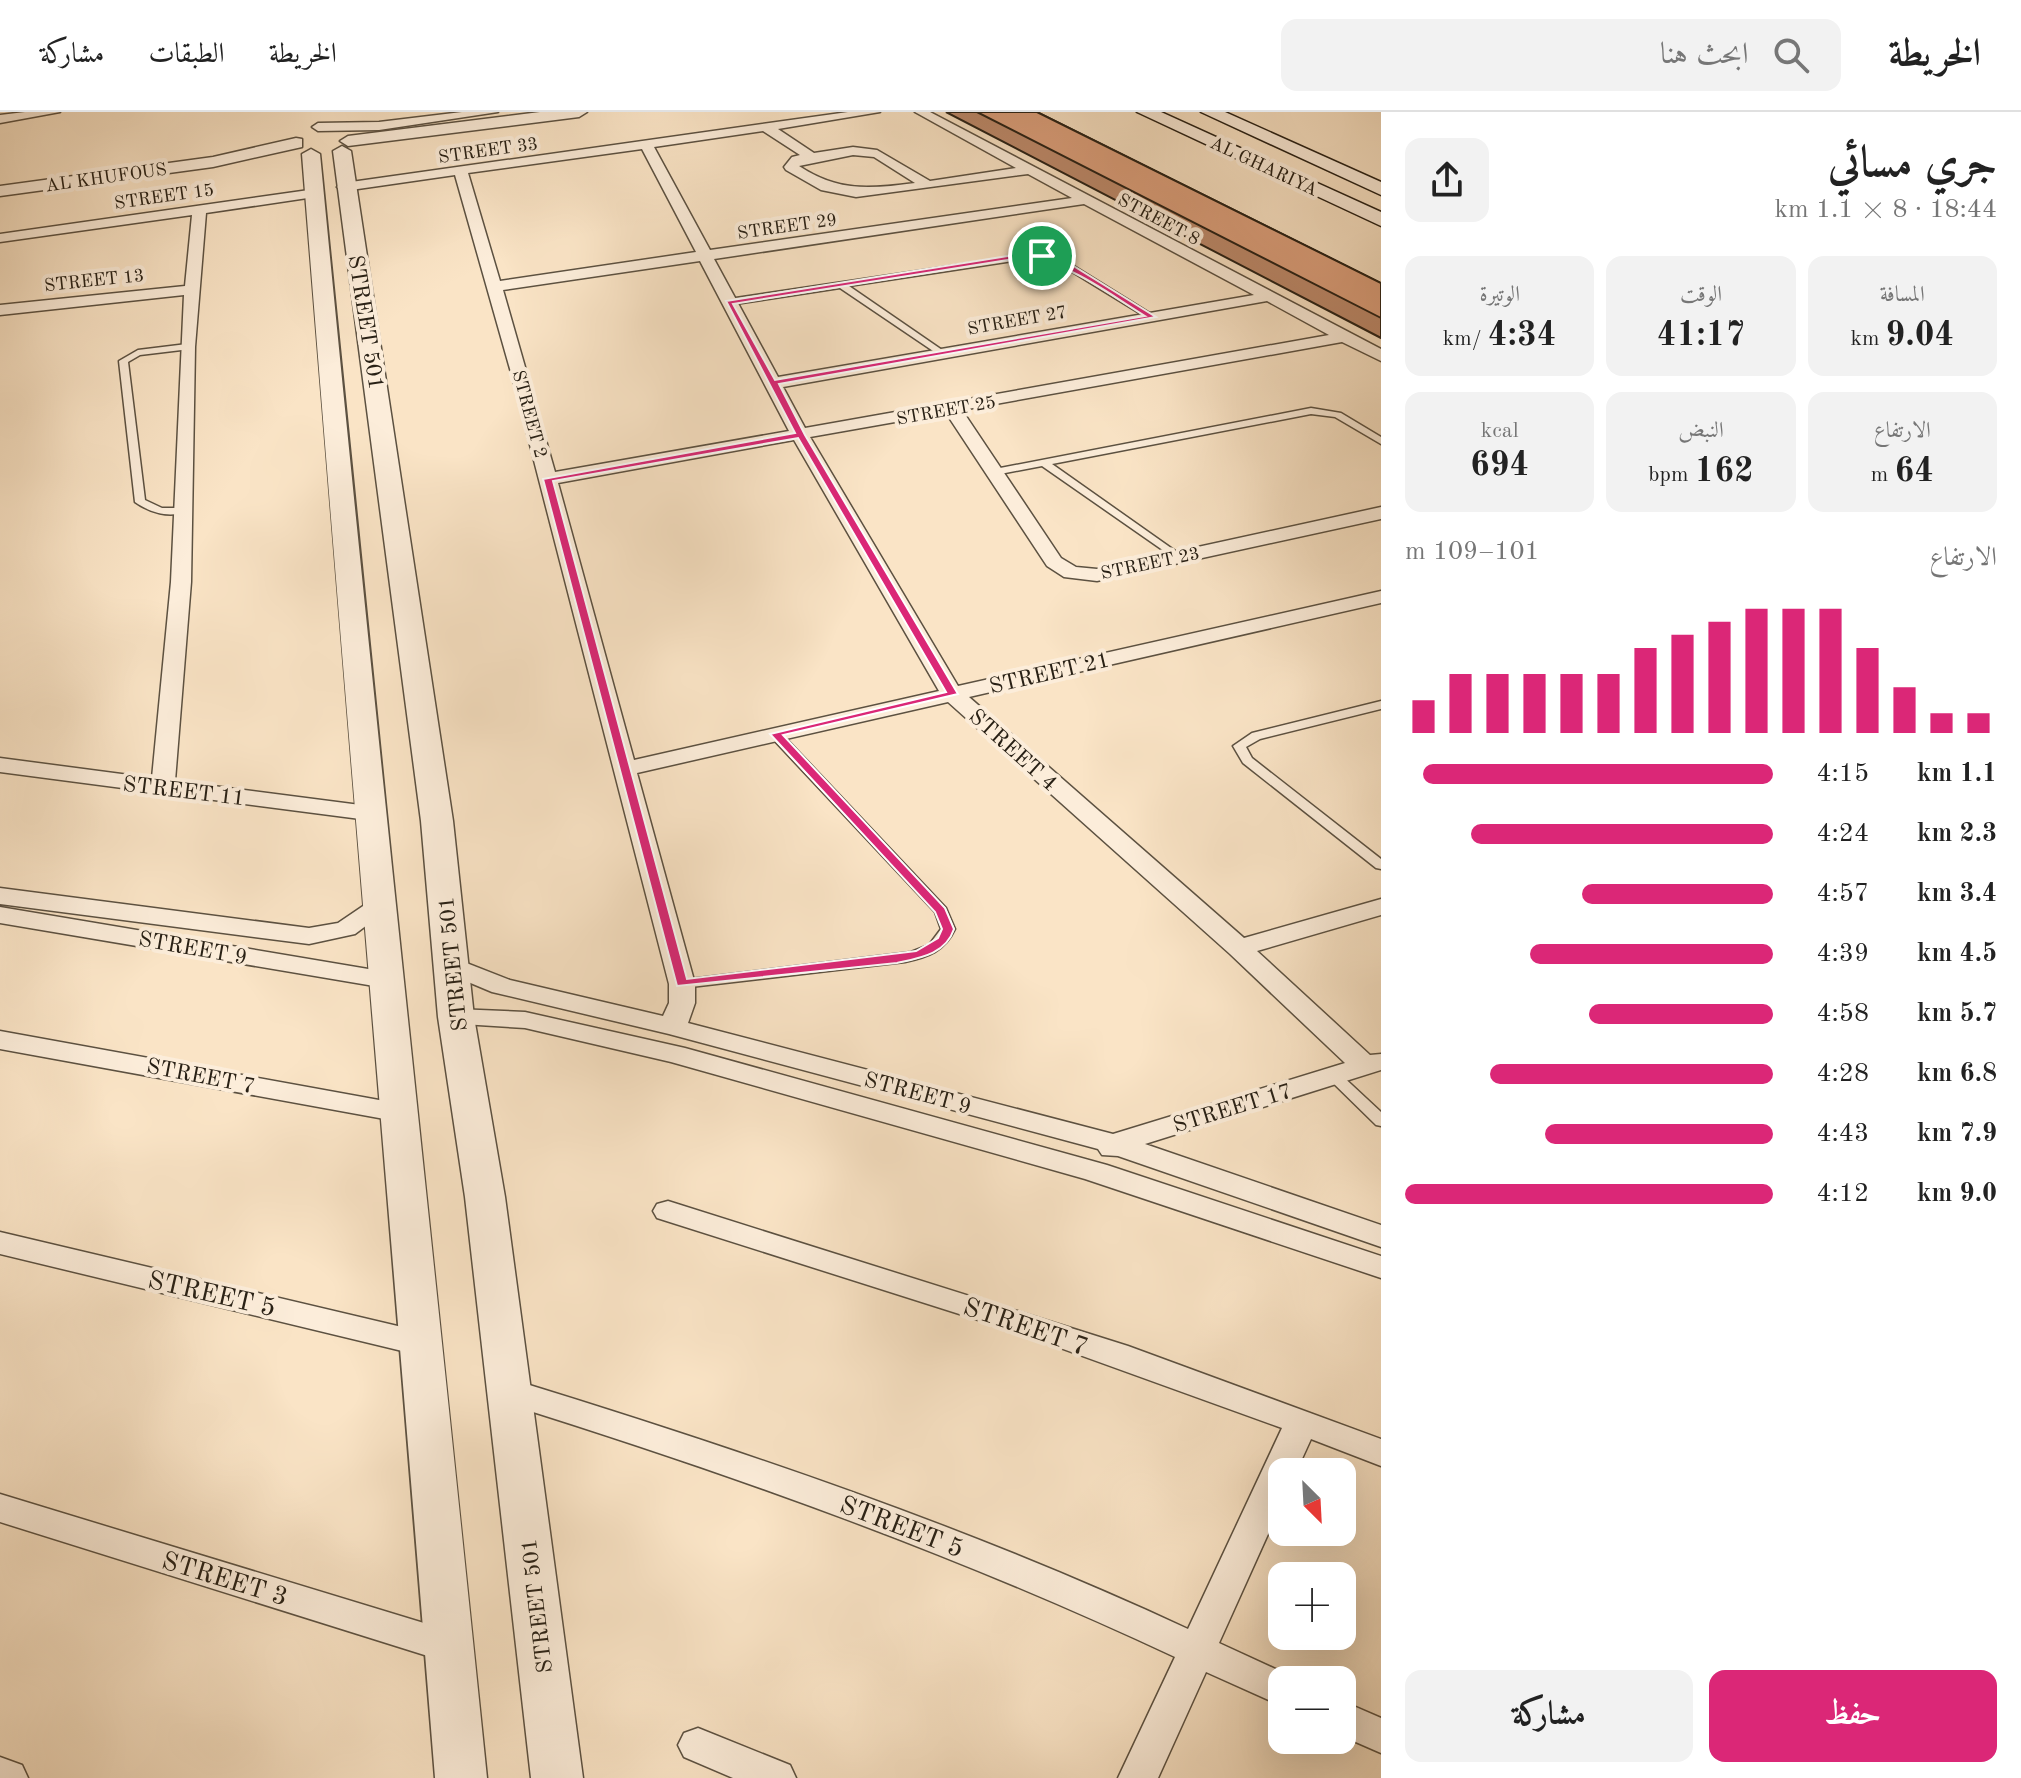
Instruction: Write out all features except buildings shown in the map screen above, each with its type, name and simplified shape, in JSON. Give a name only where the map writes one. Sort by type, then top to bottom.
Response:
[{"type":"main road","name":"AL GHARIYA","points":[[1146,112],[1381,220]]},
{"type":"main road","points":[[1179,112],[1251,143],[1332,167]]},
{"type":"main road","name":"AL GHARIYA","points":[[1210,112],[1381,189]]},
{"type":"street","points":[[0,119],[54,112]]},
{"type":"street","name":"STREET 501","points":[[316,112],[323,157],[368,813],[401,1113],[461,1778]]},
{"type":"street","points":[[323,157],[379,126],[492,112]]},
{"type":"street","name":"AL KHUFOUS","points":[[0,191],[213,162],[323,157],[406,135],[579,112]]},
{"type":"street","name":"STREET 33","points":[[323,157],[461,172],[874,112]]},
{"type":"street","name":"STREET 8","points":[[921,112],[1381,356]]},
{"type":"street","points":[[765,127],[812,157]]},
{"type":"street","points":[[323,157],[438,131]]},
{"type":"street","name":"STREET 4","points":[[646,144],[800,435],[952,694],[1373,1063]]},
{"type":"street","points":[[928,185],[872,153],[812,157],[792,162],[791,167],[822,187],[839,193],[864,194],[928,185],[1027,170]]},
{"type":"street","name":"STREET 501","points":[[323,157],[363,281],[437,821],[456,1017],[485,1197],[557,1778]]},
{"type":"street","name":"STREET 15","points":[[0,238],[199,210],[323,157]]},
{"type":"street","points":[[174,168],[274,168]]},
{"type":"street","name":"STREET 2","points":[[461,172],[496,286],[682,984],[682,1003],[673,1027]]},
{"type":"street","name":"STREET 29","points":[[496,286],[1084,200]]},
{"type":"street","points":[[163,788],[181,582],[187,347],[199,210]]},
{"type":"street","name":"STREET 13","points":[[0,310],[192,290]]},
{"type":"street","name":"STREET 27","points":[[774,383],[1266,297]]},
{"type":"street","name":"STREET 25","points":[[548,479],[1343,337]]},
{"type":"street","name":"STREET 23","points":[[952,409],[1054,562],[1071,573],[1097,575],[1381,513]]},
{"type":"street","name":"STREET 21","points":[[624,769],[1381,597]]},
{"type":"street","name":"STREET 11","points":[[0,765],[368,813]]},
{"type":"street","name":"STREET 9","points":[[0,896],[309,936],[346,929],[378,907]]},
{"type":"street","points":[[1239,948],[1381,907]]},
{"type":"street","name":"STREET 9","points":[[0,915],[386,980]]},
{"type":"street","name":"STREET 9","points":[[451,965],[501,986],[673,1027],[1114,1144],[1381,1236]]},
{"type":"street","name":"STREET 9","points":[[456,1017],[525,1020],[598,1034],[1096,1172],[1381,1267]]},
{"type":"street","name":"STREET 7","points":[[0,1040],[401,1113]]},
{"type":"street","name":"STREET 17","points":[[1114,1144],[1373,1063]]},
{"type":"street","points":[[1096,1172],[1114,1144]]},
{"type":"street","name":"STREET 7","points":[[668,1211],[927,1292],[1302,1421],[1381,1453]]},
{"type":"street","name":"STREET 5","points":[[0,1243],[423,1344]]},
{"type":"street","name":"STREET 5","points":[[510,1392],[670,1440],[840,1501],[1035,1577],[1268,1684]]},
{"type":"street","points":[[1138,1778],[1302,1421]]},
{"type":"street","name":"STREET 3","points":[[0,1508],[450,1647]]},
{"type":"street","points":[[1356,1724],[1381,1736]]},
{"type":"street","points":[[698,1745],[776,1778]]},
{"type":"street","points":[[0,1775],[8,1778]]},
{"type":"lane","points":[[729,302],[1014,257],[1042,256],[1064,263],[1152,317]]},
{"type":"lane","points":[[842,285],[942,354]]},
{"type":"lane","points":[[181,511],[160,511],[140,502],[123,361],[146,351],[187,347]]},
{"type":"lane","points":[[995,472],[1318,411],[1338,415],[1381,441]]},
{"type":"lane","points":[[1044,463],[1177,557]]},
{"type":"lane","points":[[1381,705],[1256,736],[1239,746],[1247,760],[1374,852],[1381,865]]},
{"type":"lane","points":[[682,984],[897,959],[928,951],[944,940],[948,929],[941,911],[775,734]]},
{"type":"lane","points":[[1333,1075],[1381,1121]]},
{"type":"route","points":[[1042,256],[1014,257],[729,302],[800,435],[548,479],[682,984],[897,959],[935,948],[944,940],[948,929],[941,911],[775,734],[952,694],[800,435],[774,383],[1152,317],[1064,263],[1042,256]]}]
